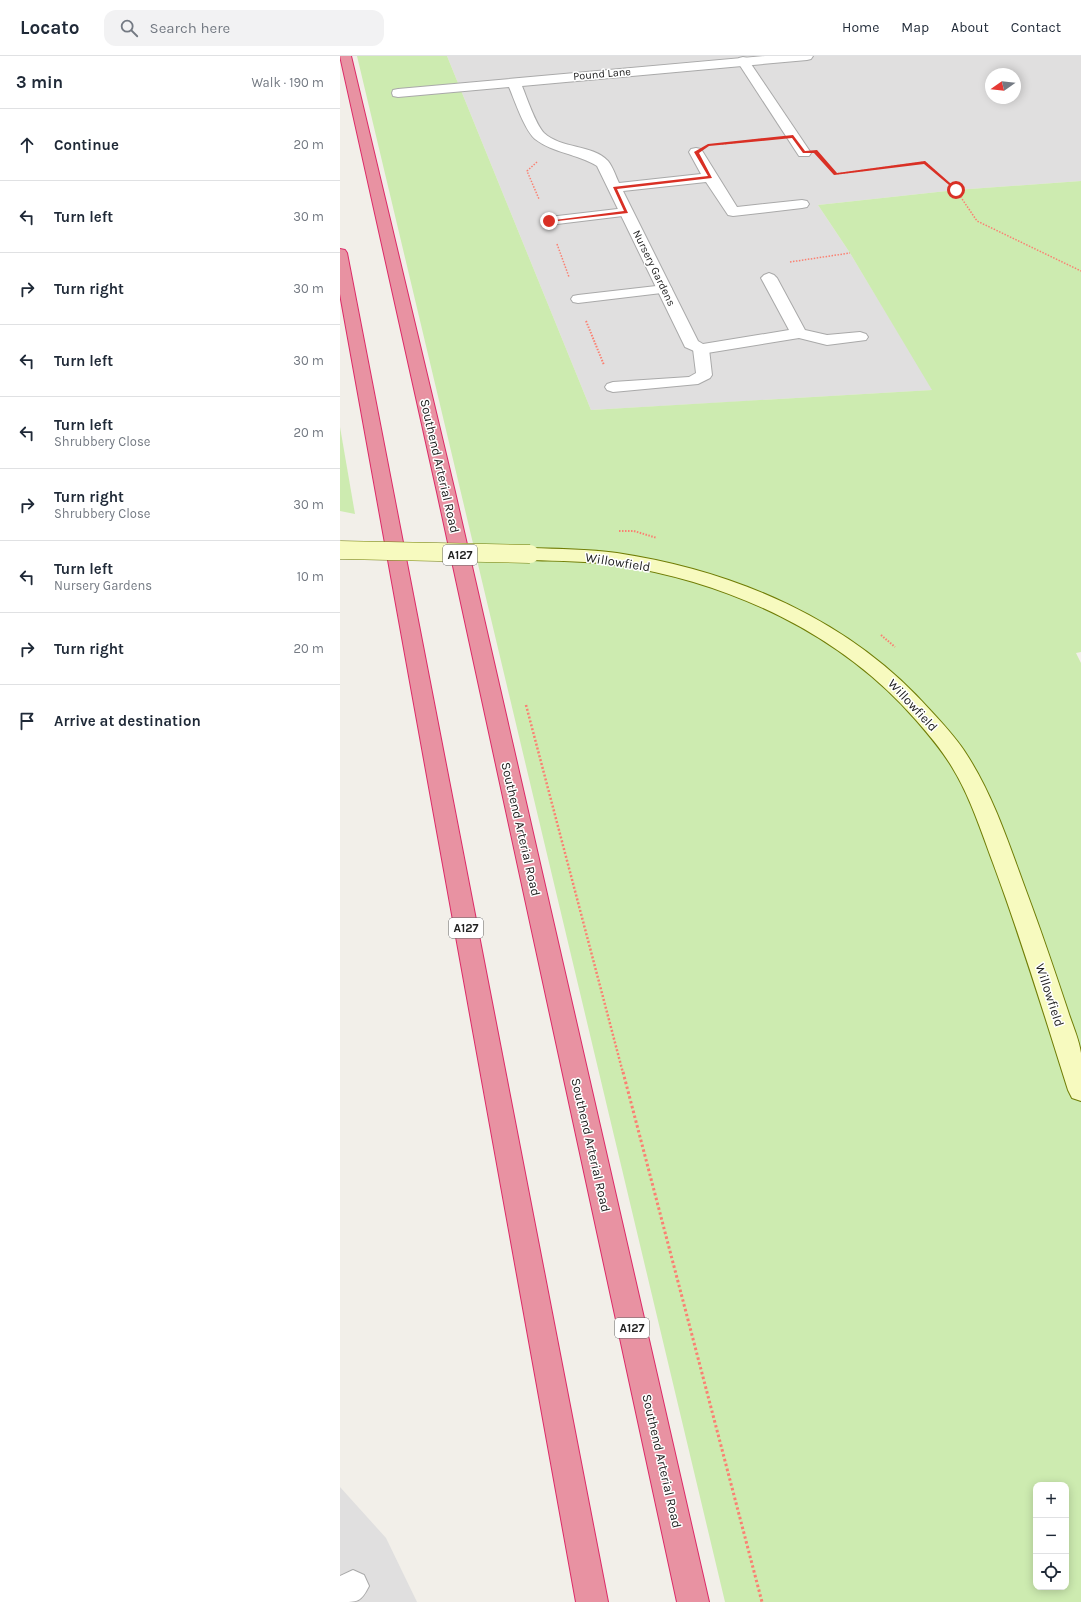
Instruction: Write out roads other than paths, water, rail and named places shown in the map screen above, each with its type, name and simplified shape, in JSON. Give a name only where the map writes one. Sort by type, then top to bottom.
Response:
[{"type":"highway","name":"Southend Arterial Road","points":[[345,56],[446,492],[693,1602]]},
{"type":"highway","name":"A127","points":[[340,253],[592,1602]]},
{"type":"street","name":"Pound Lane","points":[[398,93],[807,56]]},
{"type":"street","name":"Nursery Gardens","points":[[514,83],[539,135],[556,144],[595,158],[603,164],[691,344],[701,349]]},
{"type":"street","points":[[696,152],[710,177],[733,212],[802,204]]},
{"type":"street","points":[[615,188],[710,177]]},
{"type":"street","points":[[769,278],[799,333]]},
{"type":"street","points":[[701,349],[799,333],[827,340],[860,336]]},
{"type":"street","name":"Willowfield","points":[[340,550],[530,554],[581,556],[628,561],[678,572],[729,587],[788,611],[826,632],[865,658],[896,684],[921,709],[946,741],[964,768],[983,809],[1022,909],[1081,1090]]},
{"type":"lane","points":[[743,61],[804,153]]},
{"type":"lane","points":[[549,221],[626,212]]},
{"type":"lane","points":[[578,299],[665,289]]},
{"type":"lane","points":[[612,387],[692,381],[704,375],[701,349]]}]
